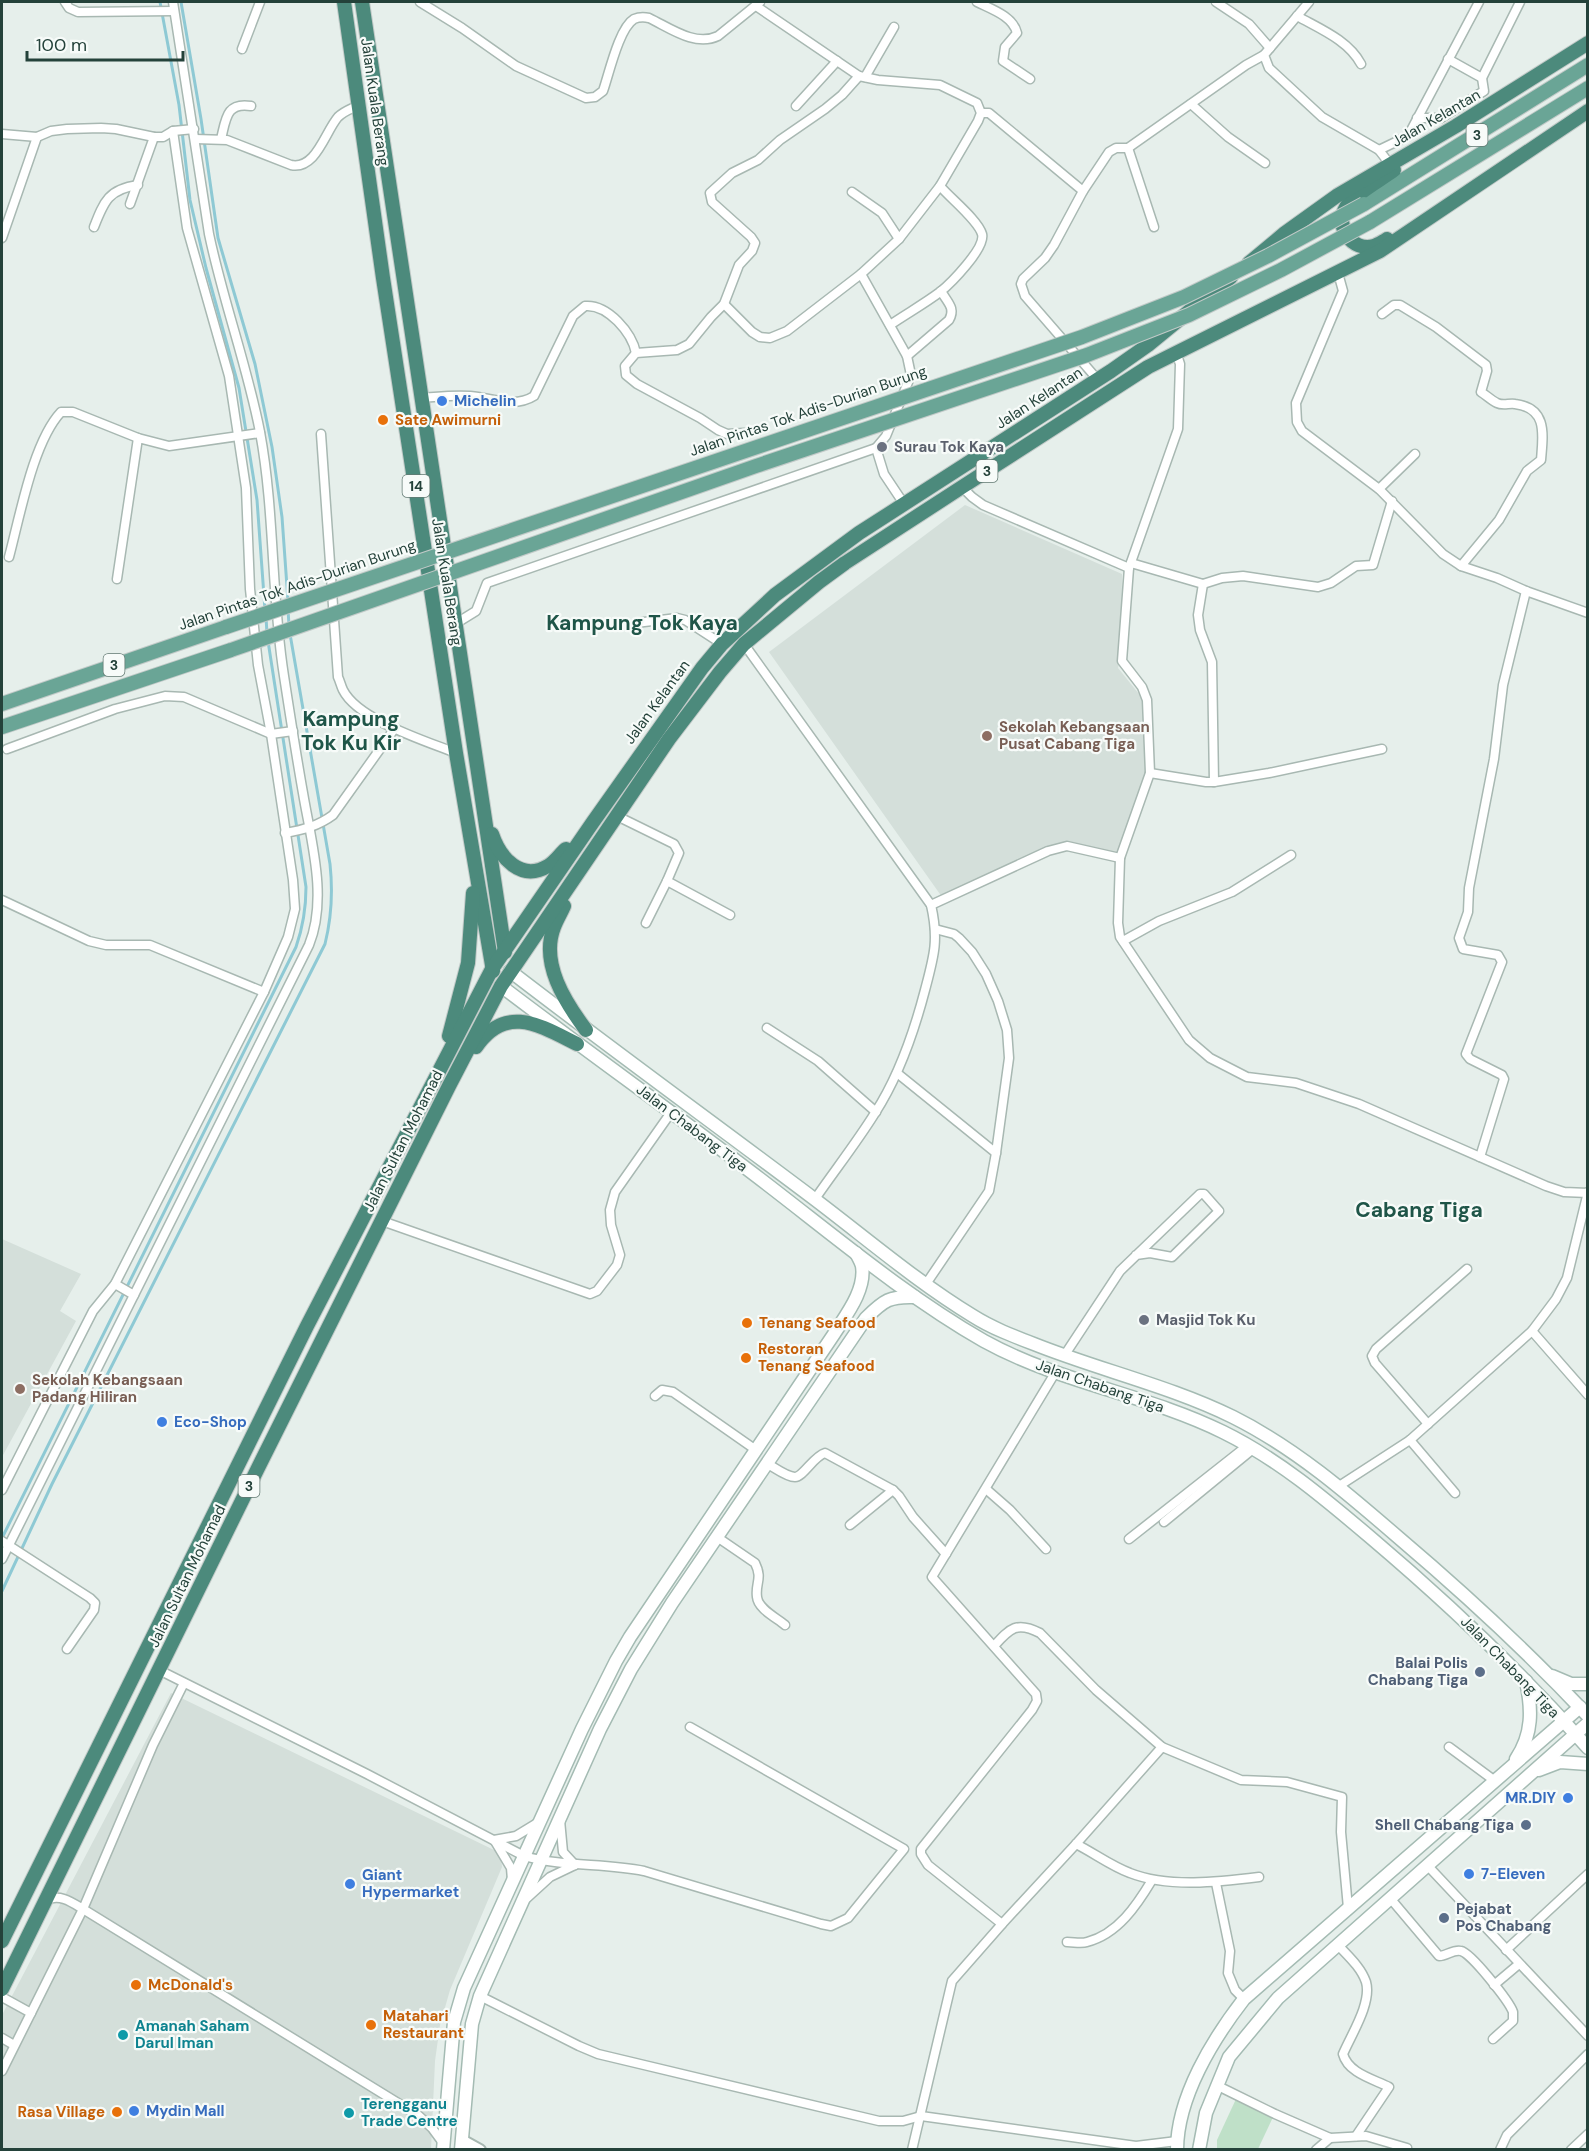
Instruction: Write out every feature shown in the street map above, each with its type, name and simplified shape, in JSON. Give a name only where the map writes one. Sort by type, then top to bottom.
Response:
[{"type":"highway","name":"Jalan Kuala Berang","points":[[344,2],[382,278],[473,862],[492,969],[501,986]]},
{"type":"highway","name":"Jalan Kuala Berang","points":[[362,2],[479,788],[504,950],[510,971]]},
{"type":"highway","name":"Jalan Kelantan","points":[[492,969],[592,822],[702,668],[722,644],[775,595],[817,563],[904,504],[1098,380],[1148,345],[1317,209],[1392,167],[1587,43]]},
{"type":"highway","points":[[358,100],[369,100],[373,97],[375,90]]},
{"type":"highway","name":"Jalan Kelantan","points":[[501,986],[700,695],[744,644],[845,563],[1148,367],[1380,251],[1472,191],[1587,111]]},
{"type":"highway","points":[[1392,167],[1353,199],[1343,212],[1342,228],[1346,235],[1358,245],[1374,246],[1381,243],[1472,191]]},
{"type":"highway","points":[[382,278],[382,221],[385,213],[393,208]]},
{"type":"highway","points":[[479,788],[495,843],[503,858],[512,866],[524,871],[549,866],[592,822]]},
{"type":"highway","points":[[424,1099],[444,1051],[464,986],[471,938],[473,862]]},
{"type":"highway","points":[[584,866],[553,928],[551,945],[552,959],[561,992],[586,1030]]},
{"type":"highway","name":"Jalan Sultan Mohamad","points":[[2,1941],[307,1326],[492,969]]},
{"type":"highway","name":"Jalan Sultan Mohamad","points":[[2,1989],[449,1086],[501,986]]},
{"type":"highway","points":[[449,1086],[481,1040],[493,1029],[503,1024],[525,1021],[535,1023],[577,1044]]},
{"type":"main road","name":"Jalan Pintas Tok Adis-Durian Burung","points":[[2,704],[1082,337],[1184,297],[1268,256],[1364,204],[1587,65]]},
{"type":"main road","name":"3","points":[[2,727],[231,650],[756,466],[1098,351],[1189,315],[1281,270],[1370,222],[1587,88]]},
{"type":"main road","name":"Jalan Chabang Tiga","points":[[510,971],[926,1284],[974,1317],[1064,1356],[1179,1394],[1234,1418],[1293,1452],[1339,1486],[1457,1588],[1585,1708]]},
{"type":"main road","name":"Jalan Chabang Tiga","points":[[501,986],[577,1044],[672,1111],[915,1297],[986,1342],[1055,1373],[1173,1411],[1223,1432],[1281,1466],[1323,1497],[1443,1599],[1525,1680],[1587,1748]]},
{"type":"main road","points":[[443,2146],[457,2009],[464,1988],[582,1729],[616,1660],[805,1378],[857,1296],[862,1278],[862,1266],[856,1251]]},
{"type":"main road","points":[[461,2145],[472,2024],[480,1996],[600,1730],[631,1669],[672,1603],[866,1318],[891,1298],[915,1297]]},
{"type":"main road","points":[[805,1378],[819,1387]]},
{"type":"main road","points":[[1549,1674],[1571,1684],[1587,1684]]},
{"type":"main road","points":[[1509,1770],[1523,1747],[1530,1725],[1529,1696],[1525,1680]]},
{"type":"main road","points":[[1177,2145],[1185,2105],[1210,2048],[1244,1999],[1564,1722],[1585,1708]]},
{"type":"main road","points":[[1199,2150],[1206,2114],[1229,2057],[1278,1998],[1587,1723]]},
{"type":"main road","points":[[1532,1773],[1560,1762],[1587,1764]]},
{"type":"street","points":[[2,1559],[264,992],[288,937],[294,916],[293,880],[287,832],[281,661],[274,599],[270,510],[245,365],[216,268],[202,202],[198,139],[192,129],[172,8],[153,12],[78,12],[69,8],[65,2]]},
{"type":"street","points":[[242,49],[260,2]]},
{"type":"street","points":[[420,2],[462,27],[516,66],[586,98],[596,97],[603,91],[623,33],[634,20],[641,17],[649,18],[694,39],[710,40],[758,4],[862,77],[940,86],[977,103],[981,113],[978,121],[940,186],[899,239],[861,274],[779,336],[770,338],[760,337],[752,332],[724,304]]},
{"type":"street","points":[[977,2],[1015,25],[1017,33],[1005,47],[1003,61],[1030,80]]},
{"type":"street","points":[[1216,2],[1249,24],[1267,51],[1269,68],[1322,117],[1379,150],[1392,167]]},
{"type":"street","points":[[1098,380],[1025,296],[1021,284],[1027,274],[1045,258],[1054,245],[1083,191],[1109,152],[1116,148],[1128,148],[1267,51],[1310,2]]},
{"type":"street","points":[[1379,150],[1408,136],[1479,2]]},
{"type":"street","points":[[1417,118],[1441,118],[1485,91],[1482,78],[1520,2]]},
{"type":"street","points":[[1297,16],[1336,38],[1355,52],[1362,64]]},
{"type":"street","points":[[744,433],[727,434],[718,430],[629,378],[624,370],[625,366],[636,353],[677,350],[689,344],[724,304],[737,270],[752,251],[755,243],[752,237],[712,202],[710,193],[732,173],[758,160],[780,140],[825,109],[862,77],[894,27]]},
{"type":"street","points":[[1448,59],[1482,78]]},
{"type":"street","points":[[796,106],[837,61]]},
{"type":"street","points":[[198,139],[221,139],[291,165],[301,165],[318,150],[340,115],[358,100]]},
{"type":"street","points":[[221,139],[226,120],[233,108],[240,104],[251,106]]},
{"type":"street","points":[[1191,104],[1215,127],[1265,163]]},
{"type":"street","points":[[981,113],[989,113],[1083,191]]},
{"type":"street","points":[[2,134],[36,137],[51,131],[84,128],[116,129],[163,137],[175,131],[192,129]]},
{"type":"street","points":[[2,1490],[93,1311],[125,1290],[314,932],[317,899],[304,829],[282,733],[258,665],[250,589],[246,488],[240,436],[229,376],[187,228],[175,131]]},
{"type":"street","points":[[2,238],[36,137]]},
{"type":"street","points":[[130,204],[154,137]]},
{"type":"street","points":[[1128,148],[1154,227]]},
{"type":"street","points":[[94,227],[107,198],[121,188],[138,185]]},
{"type":"street","points":[[890,325],[941,291],[978,250],[983,240],[982,233],[974,222],[940,186]]},
{"type":"street","points":[[852,192],[882,213],[899,239]]},
{"type":"street","points":[[1338,273],[1343,291],[1296,403],[1297,422],[1310,439],[1379,489],[1443,555],[1461,567],[1497,578],[1587,613]]},
{"type":"street","points":[[455,624],[476,611],[487,584],[876,448],[886,436],[911,375],[907,356],[861,274]]},
{"type":"street","points":[[907,356],[953,314],[952,308],[941,291]]},
{"type":"street","points":[[1382,314],[1394,305],[1400,305],[1436,327],[1486,364],[1487,371],[1481,392],[1497,403],[1515,404],[1531,409],[1537,412],[1540,421],[1543,432],[1541,460],[1527,471],[1499,520],[1461,567]]},
{"type":"street","points":[[421,398],[478,397],[511,402],[528,400],[534,396],[573,316],[585,306],[597,308],[611,316],[631,338],[636,353]]},
{"type":"street","points":[[1176,352],[1180,364],[1178,429],[1130,566],[1122,661],[1142,687],[1146,700],[1150,773],[1120,858],[1118,923],[1123,941],[1189,1040],[1210,1058],[1247,1077],[1296,1083],[1359,1104],[1555,1189],[1564,1192],[1587,1193],[1568,1278],[1556,1299],[1532,1331],[1410,1440],[1339,1486]]},
{"type":"street","points":[[9,558],[30,476],[51,423],[61,412],[73,412],[138,438],[169,446],[257,434]]},
{"type":"street","points":[[321,434],[338,677],[343,690],[352,703],[363,712],[456,753]]},
{"type":"street","points":[[117,579],[138,438]]},
{"type":"street","points":[[876,448],[884,474],[904,504]]},
{"type":"street","points":[[1379,489],[1415,454]]},
{"type":"street","points":[[962,487],[983,505],[1130,566],[1203,584],[1222,578],[1243,576],[1318,586],[1331,583],[1356,566],[1373,565],[1392,501]]},
{"type":"street","points":[[1203,584],[1198,615],[1200,630],[1212,662],[1214,782]]},
{"type":"street","points":[[1480,1157],[1504,1079],[1502,1075],[1470,1059],[1466,1054],[1502,962],[1498,955],[1463,949],[1459,938],[1470,904],[1469,888],[1494,759],[1503,685],[1526,591]]},
{"type":"street","points":[[636,623],[677,618],[686,620],[722,644]]},
{"type":"street","points":[[744,644],[931,905],[936,935],[933,960],[918,1019],[897,1073],[876,1112],[815,1199]]},
{"type":"street","points":[[7,749],[115,709],[165,696],[184,697],[282,733]]},
{"type":"street","points":[[287,832],[323,822],[342,804],[395,728]]},
{"type":"street","points":[[1150,773],[1214,782],[1382,749]]},
{"type":"street","points":[[617,816],[674,844],[679,853],[646,923]]},
{"type":"street","points":[[931,905],[1048,851],[1067,846],[1120,858]]},
{"type":"street","points":[[1123,941],[1159,921],[1232,892],[1291,855]]},
{"type":"street","points":[[667,881],[730,915]]},
{"type":"street","points":[[2,900],[88,941],[106,945],[150,945],[264,992]]},
{"type":"street","points":[[926,1284],[989,1191],[1009,1058],[1007,1029],[986,974],[972,952],[954,934],[935,928]]},
{"type":"street","points":[[767,1028],[818,1061],[876,1112]]},
{"type":"street","points":[[897,1073],[996,1153]]},
{"type":"street","points":[[382,1221],[590,1294],[597,1291],[617,1265],[620,1255],[611,1225],[610,1210],[615,1192],[672,1111]]},
{"type":"street","points":[[1064,1356],[1120,1271],[1136,1255],[1200,1194],[1204,1194],[1219,1211],[1172,1257],[1150,1253],[1136,1255]]},
{"type":"street","points":[[1428,1424],[1375,1363],[1372,1356],[1376,1349],[1467,1269]]},
{"type":"street","points":[[1532,1331],[1587,1395]]},
{"type":"street","points":[[1002,1924],[928,1865],[921,1854],[921,1849],[1032,1710],[1037,1701],[1036,1694],[932,1577],[1055,1373]]},
{"type":"street","points":[[655,1396],[663,1390],[673,1392],[756,1450]]},
{"type":"street","points":[[1410,1440],[1455,1493]]},
{"type":"street","points":[[1164,1522],[1250,1448]]},
{"type":"street","points":[[1129,1539],[1250,1448]]},
{"type":"street","points":[[768,1464],[793,1477],[799,1476],[818,1455],[825,1453],[893,1490],[913,1517],[946,1554]]},
{"type":"street","points":[[986,1489],[1010,1510],[1046,1549]]},
{"type":"street","points":[[850,1525],[893,1490]]},
{"type":"street","points":[[717,1537],[755,1563],[760,1581],[757,1598],[762,1606],[785,1625]]},
{"type":"street","points":[[7,1544],[95,1603],[94,1610],[67,1648]]},
{"type":"street","points":[[994,1646],[1007,1632],[1018,1626],[1040,1632],[1096,1690],[1162,1748],[1241,1780],[1287,1782],[1342,1797],[1341,1832],[1348,1908]]},
{"type":"street","points":[[159,1670],[524,1856],[541,1861],[576,1865],[615,1865],[644,1871],[831,1926],[848,1918],[904,1849],[690,1727]]},
{"type":"street","points":[[2,2071],[83,1909],[153,1745],[184,1683]]},
{"type":"street","points":[[1449,1747],[1495,1782]]},
{"type":"street","points":[[912,2150],[952,1981],[1162,1748]]},
{"type":"street","points":[[560,1818],[563,1852],[576,1865]]},
{"type":"street","points":[[494,1840],[516,1836],[540,1821]]},
{"type":"street","points":[[494,1840],[509,1863],[512,1882]]},
{"type":"street","points":[[1076,1844],[1129,1873],[1152,1880],[1216,1883],[1259,1877]]},
{"type":"street","points":[[521,1904],[540,1884],[576,1865]]},
{"type":"street","points":[[1426,1865],[1587,2036]]},
{"type":"street","points":[[1506,1950],[1587,1874]]},
{"type":"street","points":[[1067,1942],[1085,1943],[1106,1934],[1139,1902],[1152,1880]]},
{"type":"street","points":[[1216,1883],[1230,1951],[1228,1973],[1236,1990],[1244,1999]]},
{"type":"street","points":[[45,1900],[54,1897],[64,1898],[419,2116],[432,2128],[443,2146]]},
{"type":"street","points":[[1390,1898],[1439,1956],[1458,1950],[1464,1951],[1494,1985],[1513,2012],[1513,2021],[1493,2039]]},
{"type":"street","points":[[1337,1944],[1360,1970],[1366,1982],[1367,1995],[1343,2054],[1345,2061],[1350,2068],[1389,2087],[1356,2136]]},
{"type":"street","points":[[1494,1985],[1519,1964]]},
{"type":"street","points":[[480,1996],[598,2054],[879,2121],[903,2121],[921,2116],[1136,2146],[1177,2145]]},
{"type":"street","points":[[2,1997],[31,2013]]},
{"type":"street","points":[[2,2038],[15,2045]]},
{"type":"street","points":[[1500,2150],[1507,2135],[1587,2054]]},
{"type":"street","points":[[1216,2085],[1330,2138],[1366,2136],[1407,2148]]},
{"type":"street","points":[[1571,2150],[1587,2134]]},
{"type":"street","points":[[1316,2150],[1330,2138]]},
{"type":"street","points":[[461,2145],[480,2150]]},
{"type":"shaded area","name":"Sekolah Kebangsaan Pusat Cabang Tiga","points":[[965,505],[1122,574],[1121,654],[1118,668],[1143,699],[1148,773],[1116,855],[1063,843],[942,897],[769,652]]},
{"type":"shaded area","name":"Sekolah Kebangsaan Padang Hiliran","points":[[2,1239],[81,1274],[60,1311],[76,1321],[2,1457]]},
{"type":"shaded area","points":[[171,1693],[496,1851],[501,1856],[502,1867],[450,1990],[440,2025],[435,2061],[431,2149],[2,2150],[2,2015]]},
{"type":"green space","points":[[1236,2099],[1273,2117],[1258,2149],[1217,2150],[1217,2140]]},
{"type":"waterway","points":[[160,2],[179,105],[190,200],[239,388],[257,500],[265,610]]},
{"type":"waterway","points":[[181,2],[218,238],[255,364],[272,447],[282,517],[288,601]]},
{"type":"waterway","points":[[288,610],[289,625]]},
{"type":"waterway","points":[[266,617],[267,634]]},
{"type":"waterway","points":[[2,1591],[52,1484],[325,944],[331,904],[330,864],[290,634]]},
{"type":"waterway","points":[[2,1538],[296,947],[304,918],[306,887],[268,641]]},
{"type":"place","name":"Michelin","points":[[442,401]]},
{"type":"place","name":"Sate Awimurni","points":[[383,420]]},
{"type":"place","name":"Surau Tok Kaya","points":[[882,447]]},
{"type":"place","name":"Sekolah Kebangsaan Pusat Cabang Tiga","points":[[987,736]]},
{"type":"place","name":"Masjid Tok Ku","points":[[1144,1320]]},
{"type":"place","name":"Tenang Seafood","points":[[747,1323]]},
{"type":"place","name":"Restoran Tenang Seafood","points":[[746,1358]]},
{"type":"place","name":"Sekolah Kebangsaan Padang Hiliran","points":[[20,1389]]},
{"type":"place","name":"Eco-Shop","points":[[162,1422]]},
{"type":"place","name":"Balai Polis Chabang Tiga","points":[[1480,1672]]},
{"type":"place","name":"MR.DIY","points":[[1568,1798]]},
{"type":"place","name":"Shell Chabang Tiga","points":[[1526,1825]]},
{"type":"place","name":"7-Eleven","points":[[1469,1874]]},
{"type":"place","name":"Giant Hypermarket","points":[[350,1884]]},
{"type":"place","name":"Pejabat Pos Chabang","points":[[1444,1918]]},
{"type":"place","name":"McDonald's","points":[[136,1985]]},
{"type":"place","name":"Matahari Restaurant","points":[[371,2025]]},
{"type":"place","name":"Amanah Saham Darul Iman","points":[[123,2035]]},
{"type":"place","name":"Mydin Mall","points":[[134,2111]]},
{"type":"place","name":"Rasa Village","points":[[117,2112]]},
{"type":"place","name":"Terengganu Trade Centre","points":[[349,2113]]},
{"type":"district","name":"Kampung Tok Kaya","points":[[642,623]]},
{"type":"district","name":"Kampung Tok Ku Kir","points":[[351,731]]},
{"type":"district","name":"Cabang Tiga","points":[[1419,1210]]}]
